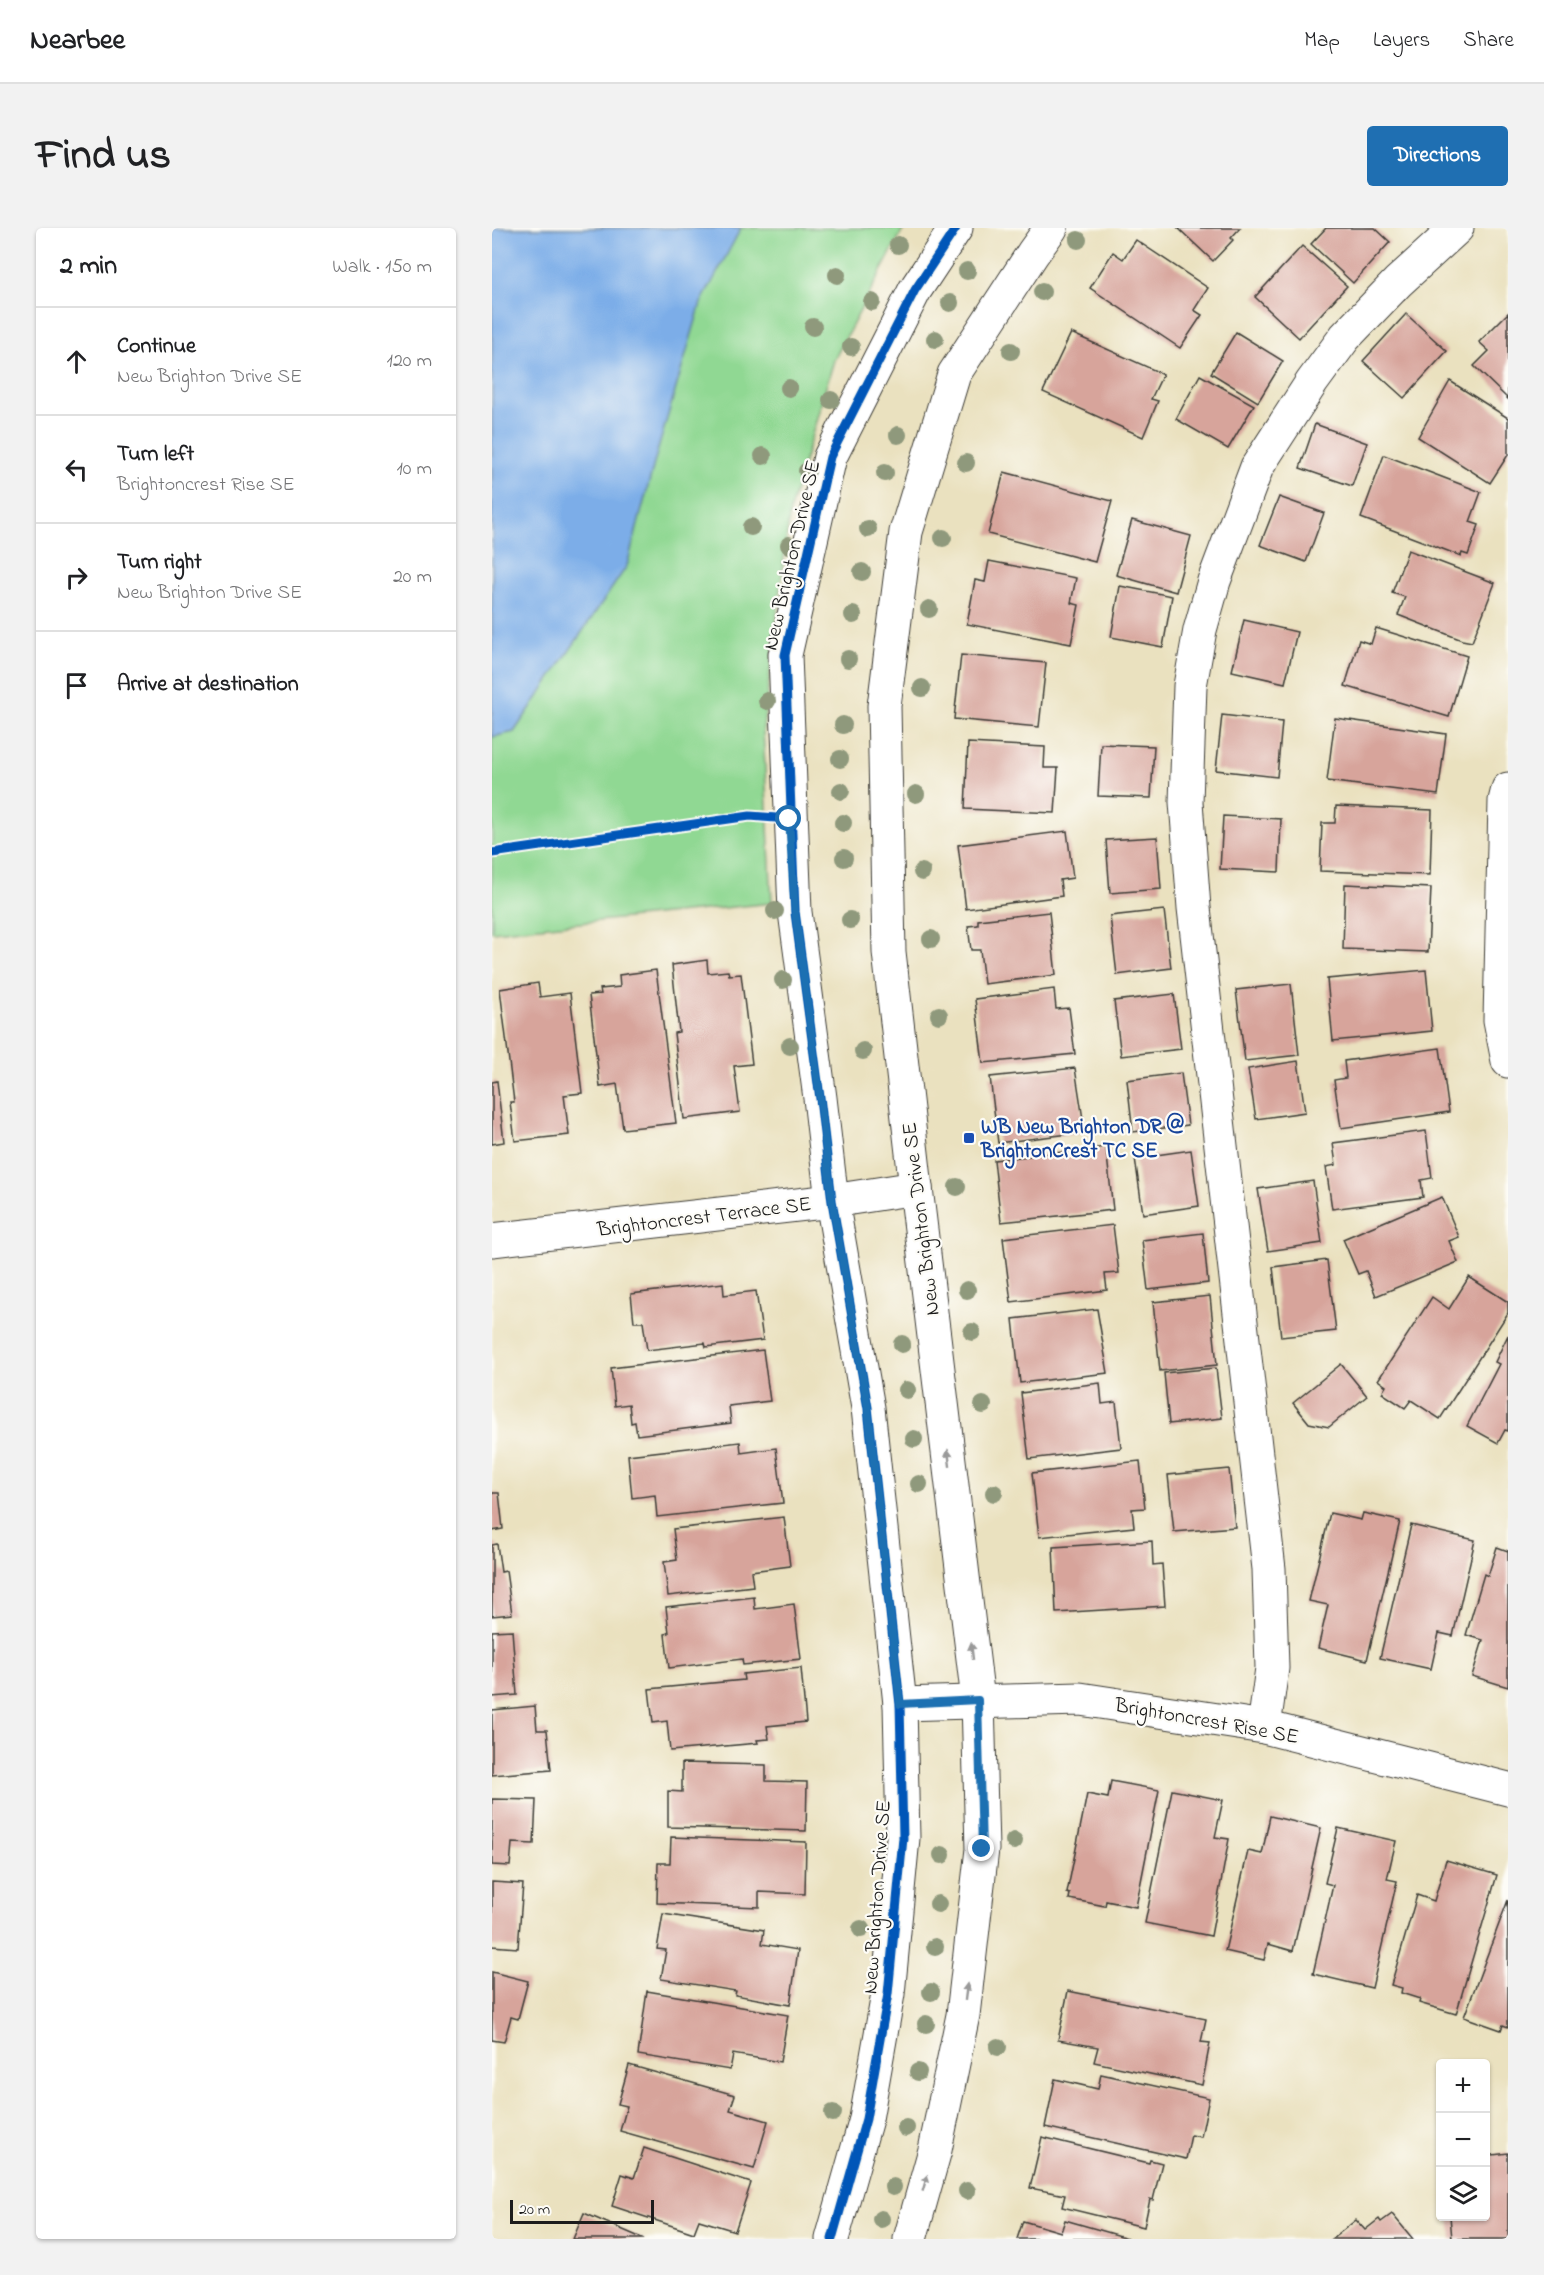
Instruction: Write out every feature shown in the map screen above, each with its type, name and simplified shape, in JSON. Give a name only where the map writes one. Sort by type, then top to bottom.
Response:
[{"type":"street","name":"New Brighton Drive SE","points":[[832,2239],[866,2119],[888,1994],[903,1838],[900,1704],[868,1408],[832,1201],[795,912],[784,655],[830,457],[915,290],[956,228]]},
{"type":"street","name":"New Brighton Drive SE","points":[[910,2239],[935,2150],[963,2015],[982,1849],[978,1700],[889,952],[884,706],[906,532],[954,374],[1051,228]]},
{"type":"street","points":[[1264,1727],[1272,1668],[1269,1569],[1194,908],[1186,802],[1190,686],[1200,630],[1214,581],[1257,467],[1312,382],[1345,337],[1406,274],[1457,228]]},
{"type":"street","points":[[1508,789],[1505,801],[1500,1020],[1508,1061]]},
{"type":"street","name":"Brightoncrest Terrace SE","points":[[492,1240],[832,1201],[916,1188]]},
{"type":"street","name":"Brightoncrest Rise SE","points":[[900,1704],[978,1700],[1080,1699],[1264,1727],[1508,1789]]},
{"type":"green space","points":[[492,228],[904,228],[834,360],[790,510],[763,729],[772,903],[492,932]]},
{"type":"water","points":[[492,228],[741,228],[701,303],[656,456],[627,566],[514,732],[492,737]]},
{"type":"building","points":[[1178,228],[1240,228],[1231,238],[1233,240],[1213,261]]},
{"type":"building","points":[[1326,228],[1375,228],[1390,242],[1353,283],[1311,244]]},
{"type":"building","points":[[1136,240],[1208,288],[1194,310],[1202,315],[1180,348],[1090,288],[1113,252],[1123,259]]},
{"type":"building","points":[[1302,246],[1347,286],[1299,338],[1255,297]]},
{"type":"building","points":[[1508,313],[1508,399],[1474,366],[1489,351],[1479,342]]},
{"type":"building","points":[[1406,314],[1447,351],[1404,398],[1363,361]]},
{"type":"building","points":[[1236,332],[1283,361],[1258,402],[1211,373]]},
{"type":"building","points":[[1071,333],[1163,374],[1151,399],[1158,401],[1143,437],[1043,392]]},
{"type":"building","points":[[1200,375],[1254,405],[1228,449],[1176,419]]},
{"type":"building","points":[[1450,381],[1508,418],[1508,455],[1490,483],[1418,437]]},
{"type":"building","points":[[1315,424],[1367,443],[1352,486],[1300,468]]},
{"type":"building","points":[[1384,455],[1481,492],[1470,522],[1479,525],[1468,555],[1462,553],[1461,556],[1361,518]]},
{"type":"building","points":[[1004,472],[1112,501],[1095,562],[988,534]]},
{"type":"building","points":[[1279,497],[1324,513],[1306,562],[1260,545]]},
{"type":"building","points":[[1132,520],[1191,536],[1176,592],[1116,575]]},
{"type":"building","points":[[1408,550],[1495,583],[1472,642],[1398,615],[1405,597],[1392,593]]},
{"type":"building","points":[[989,561],[1076,578],[1071,603],[1079,605],[1071,644],[967,624],[975,580],[985,582]]},
{"type":"building","points":[[1120,586],[1172,596],[1163,647],[1111,637]]},
{"type":"building","points":[[1244,620],[1297,632],[1285,683],[1232,671]]},
{"type":"building","points":[[1376,628],[1467,656],[1449,717],[1345,686],[1359,640],[1371,644]]},
{"type":"building","points":[[961,655],[1046,663],[1039,727],[954,719]]},
{"type":"building","points":[[1222,715],[1282,722],[1277,777],[1216,770]]},
{"type":"building","points":[[1335,718],[1446,734],[1438,795],[1327,781]]},
{"type":"building","points":[[968,743],[1045,747],[1044,768],[1058,768],[1055,813],[965,809]]},
{"type":"building","points":[[1101,744],[1154,746],[1151,798],[1098,796]]},
{"type":"building","points":[[1336,806],[1432,810],[1430,875],[1320,871],[1322,823],[1335,823]]},
{"type":"building","points":[[1223,816],[1281,819],[1279,872],[1220,869]]},
{"type":"building","points":[[1067,831],[1073,878],[1060,880],[1062,896],[966,909],[958,845]]},
{"type":"building","points":[[1157,837],[1161,889],[1110,893],[1106,840]]},
{"type":"building","points":[[1345,884],[1431,888],[1428,952],[1343,949]]},
{"type":"building","points":[[1164,910],[1171,968],[1117,975],[1110,916]]},
{"type":"building","points":[[1049,912],[1056,975],[984,984],[980,950],[971,950],[968,926],[978,925],[978,920]]},
{"type":"building","points":[[707,960],[708,973],[728,971],[729,975],[741,974],[752,1064],[734,1066],[740,1112],[684,1119],[674,1033],[679,1032],[672,965]]},
{"type":"building","points":[[656,970],[676,1123],[623,1129],[617,1084],[600,1087],[589,995],[601,994],[600,989],[620,987],[619,975]]},
{"type":"building","points":[[1426,970],[1432,1031],[1333,1041],[1327,979]]},
{"type":"building","points":[[538,983],[540,997],[570,993],[582,1093],[564,1095],[569,1135],[515,1141],[510,1102],[514,1102],[500,989]]},
{"type":"building","points":[[1291,984],[1299,1055],[1245,1061],[1236,990]]},
{"type":"building","points":[[1054,989],[1056,1009],[1069,1008],[1075,1054],[983,1063],[975,999]]},
{"type":"building","points":[[1174,994],[1181,1049],[1121,1056],[1114,1001]]},
{"type":"building","points":[[1440,1048],[1449,1112],[1341,1128],[1334,1080],[1346,1078],[1344,1061]]},
{"type":"building","points":[[1298,1061],[1305,1112],[1256,1119],[1248,1069]]},
{"type":"building","points":[[1075,1068],[1085,1132],[998,1143],[990,1077]]},
{"type":"building","points":[[1181,1073],[1188,1125],[1133,1132],[1127,1080]]},
{"type":"building","points":[[497,1081],[504,1142],[492,1144],[492,1082]]},
{"type":"building","points":[[1426,1131],[1432,1178],[1421,1180],[1423,1197],[1332,1209],[1326,1167],[1336,1165],[1333,1143]]},
{"type":"building","points":[[1106,1147],[1113,1210],[1001,1222],[994,1160]]},
{"type":"building","points":[[1191,1150],[1199,1206],[1143,1214],[1135,1158]]},
{"type":"building","points":[[1313,1181],[1322,1243],[1268,1251],[1258,1189]]},
{"type":"building","points":[[1442,1197],[1459,1237],[1449,1241],[1458,1262],[1376,1296],[1366,1271],[1358,1274],[1343,1239]]},
{"type":"building","points":[[1113,1225],[1119,1273],[1105,1274],[1107,1290],[1011,1302],[1003,1238]]},
{"type":"building","points":[[1203,1233],[1208,1283],[1148,1290],[1142,1240]]},
{"type":"building","points":[[1327,1260],[1336,1331],[1281,1337],[1273,1267]]},
{"type":"building","points":[[1469,1277],[1508,1302],[1508,1313],[1440,1419],[1411,1400],[1405,1408],[1382,1393],[1386,1386],[1378,1380],[1432,1297],[1449,1309]]},
{"type":"building","points":[[723,1283],[724,1295],[756,1291],[763,1340],[706,1347],[705,1343],[647,1350],[643,1322],[634,1322],[631,1294]]},
{"type":"building","points":[[1210,1296],[1217,1365],[1160,1371],[1153,1302]]},
{"type":"building","points":[[1097,1309],[1108,1373],[1020,1383],[1013,1319]]},
{"type":"building","points":[[1508,1335],[1508,1431],[1505,1430],[1498,1443],[1467,1426],[1499,1364],[1495,1362]]},
{"type":"building","points":[[763,1350],[770,1401],[729,1406],[731,1423],[637,1435],[635,1422],[631,1423],[629,1404],[615,1406],[611,1368]]},
{"type":"building","points":[[1341,1364],[1367,1396],[1329,1427],[1309,1423],[1293,1403]]},
{"type":"building","points":[[1216,1368],[1222,1418],[1169,1424],[1164,1373]]},
{"type":"building","points":[[1100,1383],[1102,1404],[1116,1402],[1121,1448],[1029,1459],[1021,1393]]},
{"type":"building","points":[[740,1442],[741,1453],[776,1448],[783,1503],[657,1517],[655,1495],[632,1498],[628,1455]]},
{"type":"building","points":[[1140,1461],[1145,1508],[1132,1509],[1134,1527],[1039,1537],[1032,1473]]},
{"type":"building","points":[[1229,1469],[1235,1527],[1174,1532],[1168,1475]]},
{"type":"building","points":[[492,1493],[499,1493],[503,1529],[492,1531]]},
{"type":"building","points":[[1330,1513],[1361,1520],[1363,1513],[1400,1521],[1367,1660],[1318,1648],[1328,1605],[1309,1601]]},
{"type":"building","points":[[784,1517],[790,1566],[751,1571],[753,1586],[668,1596],[664,1562],[677,1560],[673,1529]]},
{"type":"building","points":[[1411,1525],[1475,1540],[1453,1636],[1439,1633],[1431,1669],[1380,1658]]},
{"type":"building","points":[[1152,1541],[1153,1565],[1162,1564],[1165,1606],[1056,1613],[1053,1547]]},
{"type":"building","points":[[497,1544],[501,1572],[506,1571],[512,1614],[492,1616],[492,1545]]},
{"type":"building","points":[[1497,1547],[1508,1551],[1508,1687],[1472,1676],[1483,1640],[1466,1635],[1484,1574],[1488,1576]]},
{"type":"building","points":[[754,1597],[755,1609],[794,1604],[801,1659],[743,1665],[742,1659],[669,1668],[665,1634],[669,1633],[666,1607]]},
{"type":"building","points":[[512,1630],[517,1695],[492,1697],[492,1631]]},
{"type":"building","points":[[801,1668],[806,1722],[767,1726],[769,1739],[757,1740],[758,1743],[670,1751],[667,1721],[653,1723],[649,1689],[744,1680],[743,1674]]},
{"type":"building","points":[[535,1706],[537,1730],[547,1730],[551,1770],[492,1775],[492,1710]]},
{"type":"building","points":[[682,1763],[766,1765],[766,1781],[807,1782],[806,1831],[668,1827],[668,1791],[682,1792]]},
{"type":"building","points":[[1111,1781],[1159,1790],[1136,1907],[1106,1901],[1105,1906],[1069,1899],[1070,1894],[1067,1893],[1087,1794],[1108,1798]]},
{"type":"building","points":[[1172,1790],[1223,1800],[1215,1837],[1229,1839],[1211,1936],[1145,1923]]},
{"type":"building","points":[[492,1799],[536,1800],[534,1844],[512,1843],[510,1866],[492,1865]]},
{"type":"building","points":[[1270,1816],[1321,1828],[1293,1951],[1268,1944],[1264,1960],[1225,1951],[1248,1851],[1262,1854]]},
{"type":"building","points":[[1338,1828],[1396,1841],[1387,1879],[1397,1881],[1372,1988],[1313,1974],[1333,1885],[1325,1883]]},
{"type":"building","points":[[671,1837],[806,1842],[805,1894],[759,1892],[759,1907],[657,1903],[658,1863],[670,1863]]},
{"type":"building","points":[[1446,1860],[1497,1875],[1456,2014],[1419,2003],[1420,1999],[1401,1993],[1402,1988],[1391,1985],[1417,1895],[1434,1901]]},
{"type":"building","points":[[492,1882],[523,1884],[518,1948],[492,1946]]},
{"type":"building","points":[[1508,1900],[1508,2027],[1503,2025],[1501,2030],[1464,2017]]},
{"type":"building","points":[[663,1914],[764,1930],[762,1944],[798,1950],[790,2005],[735,1995],[736,1991],[661,1979],[666,1950],[657,1949]]},
{"type":"building","points":[[492,1972],[528,1981],[518,2019],[511,2017],[504,2042],[492,2040]]},
{"type":"building","points":[[647,1991],[788,2015],[780,2062],[733,2054],[730,2070],[638,2055]]},
{"type":"building","points":[[1068,1991],[1206,2019],[1201,2042],[1210,2043],[1202,2085],[1094,2062],[1098,2047],[1058,2040]]},
{"type":"building","points":[[629,2065],[735,2095],[730,2110],[768,2121],[754,2169],[620,2131],[627,2106],[618,2104]]},
{"type":"building","points":[[1101,2074],[1209,2098],[1201,2137],[1191,2135],[1186,2159],[1045,2127],[1055,2079],[1098,2089]]},
{"type":"building","points":[[1042,2137],[1149,2163],[1150,2160],[1162,2163],[1153,2200],[1150,2199],[1144,2227],[1062,2207],[1065,2195],[1030,2188]]},
{"type":"building","points":[[644,2148],[751,2183],[735,2231],[699,2220],[694,2233],[612,2206],[622,2174],[634,2178]]},
{"type":"building","points":[[1508,2153],[1508,2239],[1452,2239],[1450,2221],[1490,2221],[1490,2155]]},
{"type":"building","points":[[584,2213],[644,2239],[573,2239]]},
{"type":"building","points":[[1392,2214],[1413,2239],[1332,2239],[1356,2220],[1365,2230],[1379,2219],[1381,2222]]},
{"type":"building","points":[[1065,2220],[1128,2239],[1017,2239],[1023,2221],[1061,2232]]},
{"type":"cycle path","points":[[832,2239],[866,2119],[888,1994],[903,1838],[900,1704],[868,1408],[832,1201],[795,912],[785,655],[830,457],[915,290],[956,228]]},
{"type":"cycle path","points":[[492,853],[750,816],[789,819]]},
{"type":"place","name":"WB New Brighton DR @ BrightonCrest TC SE","points":[[969,1138]]},
{"type":"route","points":[[789,819],[795,912],[832,1201],[868,1408],[900,1704],[978,1700],[982,1849]]}]
